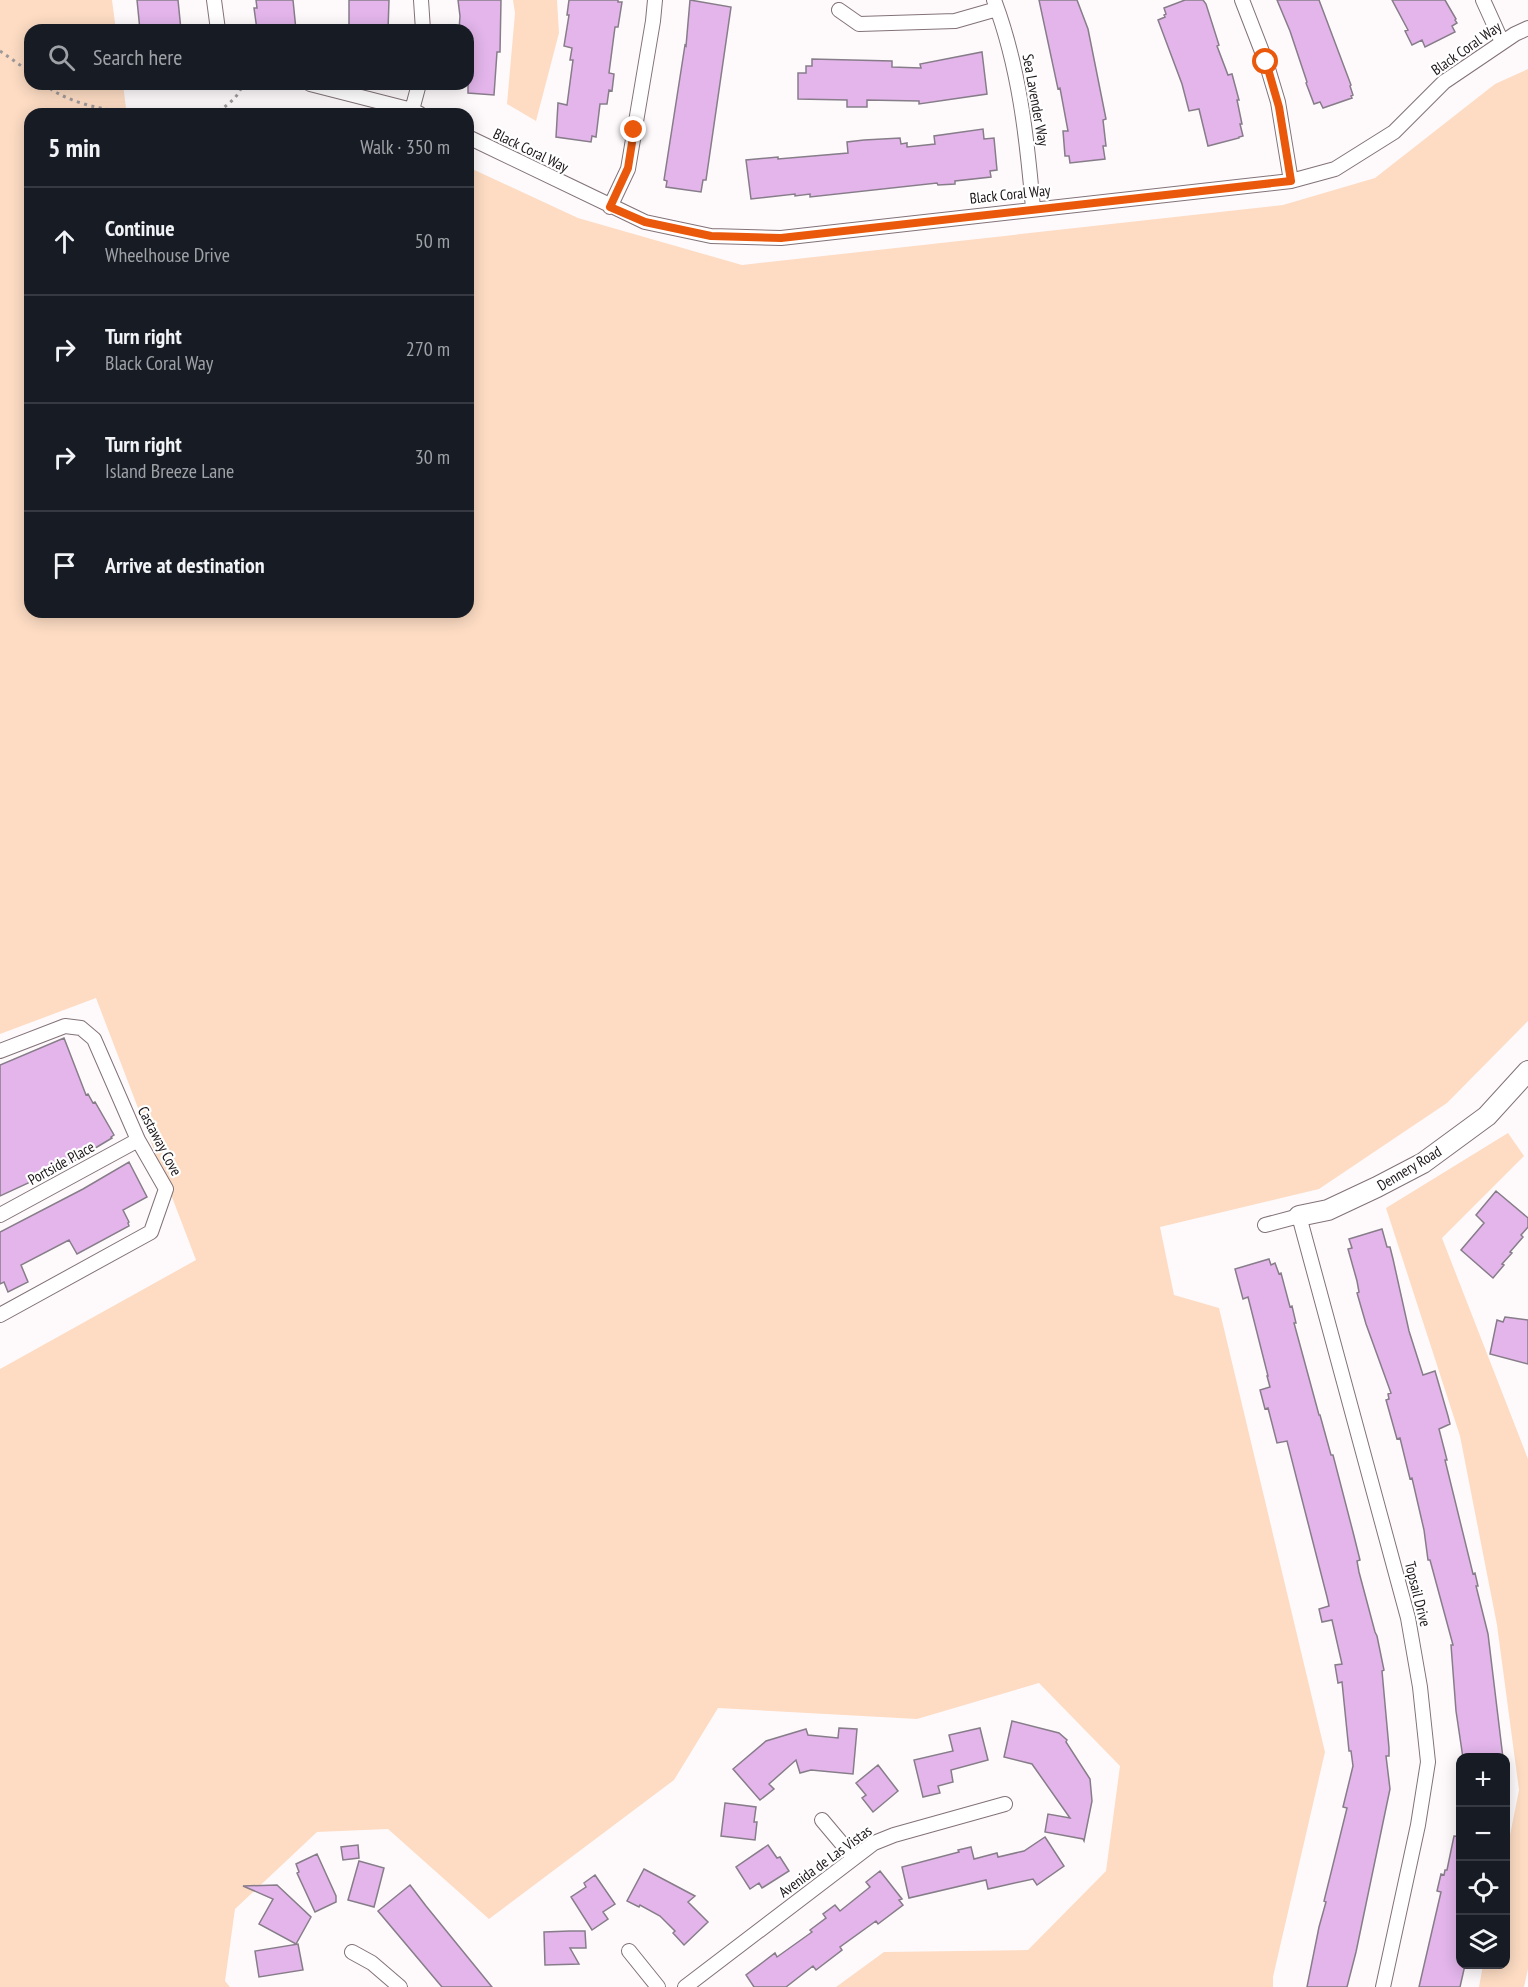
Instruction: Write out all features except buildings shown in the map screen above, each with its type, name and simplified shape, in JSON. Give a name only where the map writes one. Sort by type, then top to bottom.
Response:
[{"type":"street","points":[[214,0],[217,24]]},
{"type":"street","points":[[421,0],[423,24]]},
{"type":"street","points":[[610,207],[628,168],[655,0]]},
{"type":"street","points":[[1242,0],[1266,62],[1278,102],[1291,181]]},
{"type":"street","points":[[1483,0],[1502,42]]},
{"type":"street","points":[[839,10],[859,24],[955,21],[996,5]]},
{"type":"street","name":"Sea Lavender Way","points":[[996,5],[1010,49],[1022,110],[1033,208]]},
{"type":"street","name":"Black Coral Way","points":[[474,140],[645,222],[711,236],[781,238],[1033,208],[1291,181],[1335,169],[1394,132],[1444,82],[1502,42],[1528,28]]},
{"type":"street","points":[[333,90],[401,108]]},
{"type":"street","points":[[416,108],[418,90]]},
{"type":"street","name":"Castaway Cove","points":[[0,1051],[65,1026],[81,1028],[94,1039],[138,1140],[166,1189],[151,1232],[0,1315]]},
{"type":"street","name":"Dennery Road","points":[[1265,1225],[1328,1210],[1423,1162],[1487,1116],[1528,1071]]},
{"type":"street","name":"Portside Place","points":[[0,1215],[138,1140]]},
{"type":"street","name":"Topsail Drive","points":[[1299,1216],[1408,1618],[1420,1687],[1428,1762],[1418,1825],[1383,1987]]},
{"type":"street","name":"Avenida de Las Vistas","points":[[685,1987],[874,1843],[894,1835],[1005,1804]]},
{"type":"street","points":[[822,1820],[855,1858]]},
{"type":"street","points":[[629,1951],[658,1987]]},
{"type":"street","points":[[352,1952],[372,1963],[400,1987]]},
{"type":"path","points":[[0,51],[24,68]]},
{"type":"path","points":[[51,90],[99,108]]},
{"type":"path","points":[[223,108],[241,90]]},
{"type":"shaded area","points":[[0,0],[112,0],[115,24],[24,24],[24,90],[124,90],[126,108],[24,108],[24,618],[474,618],[474,170],[578,218],[742,265],[1283,205],[1375,178],[1495,84],[1528,69],[1528,1021],[1447,1103],[1319,1189],[1160,1227],[1174,1295],[1219,1308],[1325,1752],[1273,1977],[1273,1987],[836,1987],[884,1952],[1028,1950],[1106,1871],[1120,1766],[1039,1683],[917,1719],[718,1708],[674,1780],[489,1919],[388,1829],[317,1832],[235,1909],[225,1981],[230,1987],[0,1987],[0,1369],[196,1260],[96,998],[0,1034]]},
{"type":"shaded area","points":[[513,0],[557,0],[559,33],[536,121],[507,104],[515,13]]},
{"type":"shaded area","points":[[1508,1133],[1524,1156],[1442,1238],[1528,1459],[1528,1969],[1524,1987],[1479,1987],[1482,1969],[1510,1969],[1510,1835],[1519,1790],[1497,1625],[1460,1436],[1386,1208]]},
{"type":"route","points":[[634,130],[628,168],[610,207],[645,222],[711,236],[781,238],[1033,208],[1291,181],[1279,107],[1266,62]]}]
